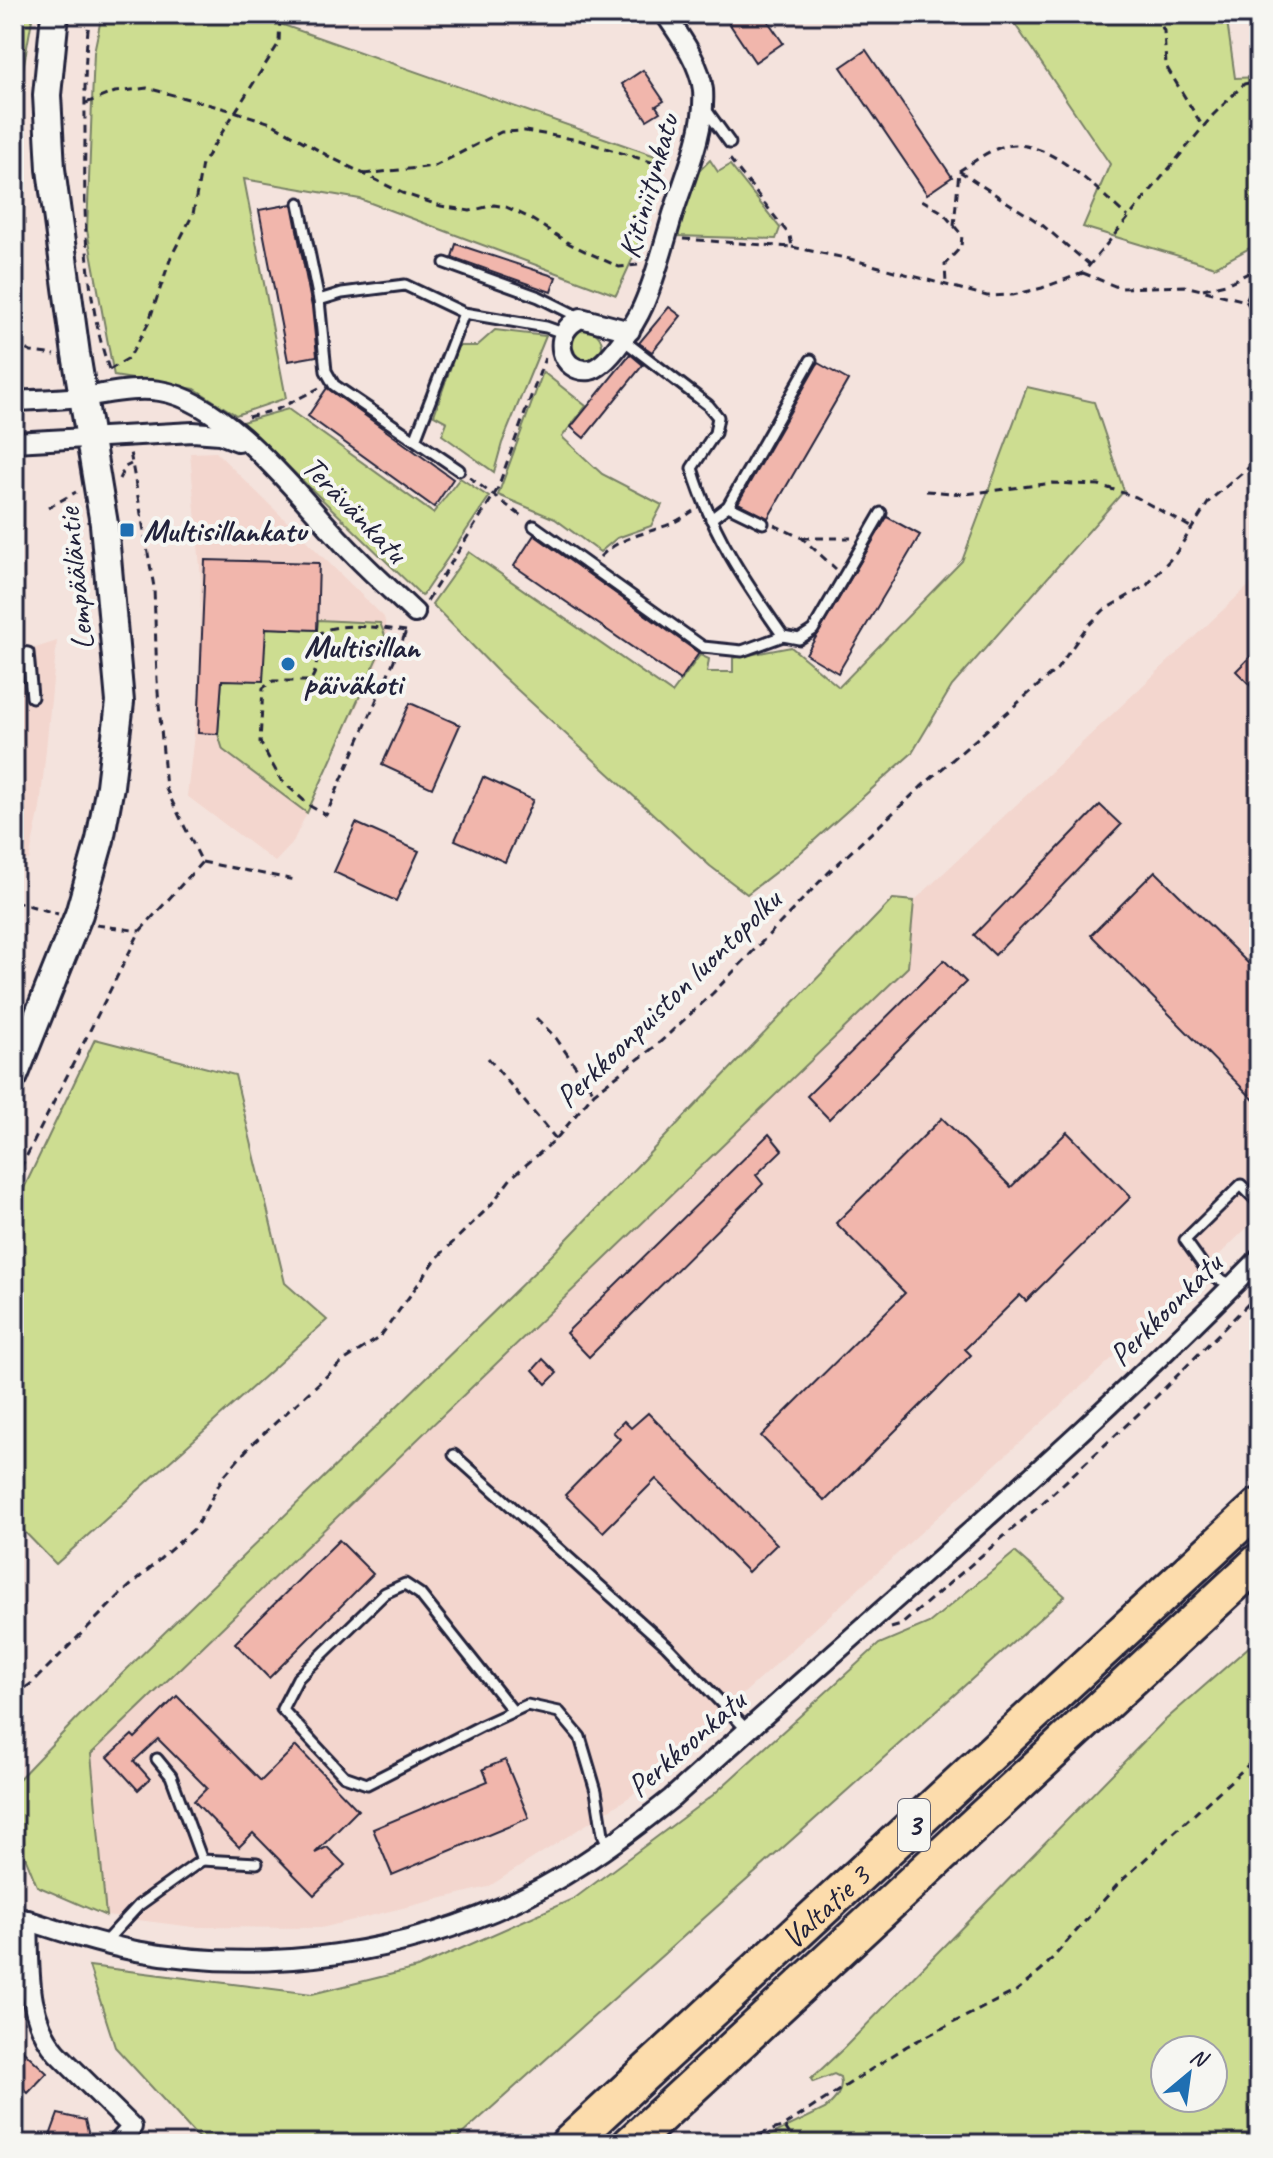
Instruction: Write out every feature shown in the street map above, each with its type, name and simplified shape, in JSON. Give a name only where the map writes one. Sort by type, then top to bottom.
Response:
[{"type":"highway","name":"Valtatie 3","points":[[568,2144],[1259,1506]]},
{"type":"highway","name":"Valtatie 3","points":[[630,2144],[1259,1561]]},
{"type":"main road","name":"Lempääläntie","points":[[14,1076],[79,914],[100,840],[117,745],[120,702],[104,524],[51,169],[47,95],[55,14]]},
{"type":"street","name":"Kitiniitynkatu","points":[[562,340],[566,359],[576,368],[586,371],[595,368],[626,335],[643,307],[666,238],[686,174],[703,88],[684,42],[665,14]]},
{"type":"street","points":[[562,340],[569,323],[581,318],[626,335]]},
{"type":"street","name":"Terävänkatu","points":[[84,396],[117,391],[160,391],[187,399],[251,446],[296,490],[341,542],[415,613]]},
{"type":"street","points":[[14,401],[84,396]]},
{"type":"street","name":"Terävänkatu","points":[[90,439],[193,432],[220,434],[251,446]]},
{"type":"street","points":[[14,442],[90,439]]},
{"type":"street","name":"Perkkoonkatu","points":[[21,1918],[136,1951],[212,1959],[270,1959],[356,1951],[424,1936],[528,1895],[609,1847],[672,1798],[1043,1467],[1150,1368],[1259,1259]]},
{"type":"street","points":[[21,1918],[37,2021],[57,2053],[132,2127],[117,2144]]},
{"type":"lane","points":[[702,105],[727,147]]},
{"type":"lane","points":[[299,203],[319,300],[326,371],[334,385],[459,470]]},
{"type":"lane","points":[[445,263],[539,297],[581,318]]},
{"type":"lane","points":[[319,300],[342,293],[405,285],[464,313],[546,327],[562,340]]},
{"type":"lane","points":[[415,440],[464,313]]},
{"type":"lane","points":[[626,335],[718,417],[715,433],[692,468],[703,505],[742,578],[783,636]]},
{"type":"lane","points":[[711,519],[728,506],[811,360]]},
{"type":"lane","points":[[728,506],[763,523]]},
{"type":"lane","points":[[534,526],[703,647],[742,651],[783,636],[799,639],[813,630],[881,513]]},
{"type":"lane","points":[[14,651],[28,653],[32,697]]},
{"type":"lane","points":[[1233,1285],[1210,1275],[1185,1240],[1241,1185],[1259,1203]]},
{"type":"lane","points":[[454,1455],[667,1646],[747,1730]]},
{"type":"lane","points":[[513,1711],[420,1594],[405,1584],[385,1593],[298,1678],[282,1709],[344,1776],[367,1784],[527,1705],[559,1712],[580,1737],[596,1791],[603,1834],[609,1847]]},
{"type":"lane","points":[[157,1759],[171,1776],[202,1860]]},
{"type":"lane","points":[[104,1943],[139,1905],[202,1860],[257,1863]]},
{"type":"path","points":[[109,370],[129,358],[148,324],[171,257],[193,214],[202,164],[279,43],[280,14]]},
{"type":"path","points":[[1156,14],[1164,31],[1166,66],[1203,127]]},
{"type":"path","points":[[666,238],[792,247],[987,296],[1013,295],[1042,288],[1083,273],[1203,127],[1244,84],[1259,81]]},
{"type":"path","points":[[85,103],[115,92],[147,88],[237,112],[271,123],[402,193],[441,206],[470,211],[494,205],[506,207],[570,244],[619,267],[639,264]]},
{"type":"path","points":[[363,174],[435,166],[501,132],[525,131],[579,140],[686,174]]},
{"type":"path","points":[[959,171],[999,147],[1033,146],[1073,168],[1129,218]]},
{"type":"path","points":[[727,147],[790,236],[792,247]]},
{"type":"path","points":[[954,226],[959,171]]},
{"type":"path","points":[[959,171],[1041,224],[1090,265]]},
{"type":"path","points":[[922,200],[942,212],[962,235],[961,247],[945,264],[946,284]]},
{"type":"path","points":[[1199,289],[1226,284],[1259,268]]},
{"type":"path","points":[[1083,273],[1120,288],[1185,286],[1246,301],[1259,320]]},
{"type":"path","points":[[1246,301],[1259,275]]},
{"type":"path","points":[[406,631],[331,626],[320,632],[317,639],[317,665],[310,681],[273,681],[263,688],[260,742],[281,780],[310,806],[326,815],[406,631],[494,496],[549,347],[562,340]]},
{"type":"path","points":[[14,343],[31,352],[60,355]]},
{"type":"path","points":[[229,428],[237,419],[278,409],[325,385]]},
{"type":"path","name":"Perkkoonpuiston luontopolku","points":[[14,1696],[32,1683],[121,1594],[182,1542],[196,1527],[223,1477],[250,1446],[342,1362],[380,1337],[437,1258],[490,1206],[512,1177],[556,1139],[594,1093],[657,1045],[713,993],[829,872],[1057,669],[1080,636],[1104,610],[1147,585],[1176,553],[1210,500],[1259,459]]},
{"type":"path","points":[[118,483],[125,467],[133,463]]},
{"type":"path","points":[[459,470],[534,526]]},
{"type":"path","points":[[926,491],[965,494],[1053,483],[1099,485],[1136,497],[1192,528]]},
{"type":"path","points":[[48,508],[81,489]]},
{"type":"path","points":[[591,567],[607,549],[628,538],[672,524],[703,505]]},
{"type":"path","points":[[781,527],[802,538],[844,577]]},
{"type":"path","points":[[802,538],[867,538]]},
{"type":"path","points":[[202,862],[295,880]]},
{"type":"path","points":[[14,901],[61,915]]},
{"type":"path","points":[[93,924],[140,931]]},
{"type":"path","points":[[536,1018],[556,1038],[594,1093]]},
{"type":"path","points":[[488,1058],[556,1139]]},
{"type":"path","points":[[884,1625],[892,1628],[901,1625],[1038,1507],[1148,1405],[1259,1293]]},
{"type":"path","points":[[733,2144],[784,2126],[907,2046],[1016,1991],[1041,1971],[1118,1884],[1259,1755]]},
{"type":"path","points":[[784,2126],[796,2144]]},
{"type":"shaded area","name":"Multisillan päiväkoti","points":[[216,452],[384,617],[389,639],[292,844],[275,862],[187,796],[199,690],[201,579],[190,453]]},
{"type":"shaded area","points":[[1259,576],[1259,1216],[1129,1343],[631,1796],[488,1887],[321,1928],[193,1927],[106,1916],[91,1754],[908,967],[914,901]]},
{"type":"shaded area","points":[[57,641],[40,808],[29,860],[14,858],[14,655]]},
{"type":"green space","points":[[14,14],[33,14],[23,69],[14,66]]},
{"type":"green space","points":[[102,14],[252,14],[661,158],[637,249],[616,295],[360,199],[244,179],[286,398],[236,415],[195,389],[114,376],[87,230],[94,52]]},
{"type":"green space","points":[[1008,14],[1226,14],[1235,78],[1259,77],[1259,243],[1215,267],[1083,227],[1110,164]]},
{"type":"green space","points":[[710,160],[718,172],[730,165],[780,228],[776,239],[677,236],[696,174]]},
{"type":"green space","points":[[495,330],[546,336],[502,443],[494,472],[442,435],[447,422],[434,415],[458,346],[477,346]]},
{"type":"green space","points":[[586,330],[598,334],[602,346],[598,358],[586,362],[574,358],[570,346],[574,334]]},
{"type":"green space","points":[[543,372],[586,406],[562,437],[602,474],[662,505],[651,526],[617,538],[600,552],[555,519],[498,495]]},
{"type":"green space","points":[[1027,387],[1094,402],[1124,491],[952,686],[912,753],[799,854],[747,894],[710,866],[499,673],[432,604],[469,552],[672,693],[700,655],[709,659],[707,672],[733,672],[733,658],[791,647],[839,687],[962,561]]},
{"type":"green space","points":[[288,409],[433,513],[460,478],[489,497],[422,596],[242,422]]},
{"type":"green space","points":[[318,620],[380,623],[386,638],[307,813],[223,750],[218,734],[222,680],[266,628],[317,630]]},
{"type":"green space","points":[[893,899],[914,901],[908,967],[91,1754],[106,1916],[37,1886],[14,1829],[14,1784],[83,1712],[548,1259]]},
{"type":"green space","points":[[95,1039],[235,1075],[285,1283],[327,1320],[56,1564],[14,1521],[14,1209]]},
{"type":"green space","points":[[1015,1552],[1065,1596],[451,2144],[204,2144],[115,2047],[89,1966],[312,1994],[417,1968],[575,1898],[713,1795],[879,1644],[929,1623]]},
{"type":"green space","points":[[1259,1638],[1259,2144],[752,2144],[825,2109],[832,2102],[840,2091],[840,2077],[834,2074],[813,2082],[811,2079],[1162,1723]]},
{"type":"building","points":[[723,14],[763,14],[783,43],[755,62]]},
{"type":"building","points":[[866,50],[952,177],[927,194],[841,67]]},
{"type":"building","points":[[643,70],[664,101],[656,106],[660,112],[647,120],[622,84]]},
{"type":"building","points":[[292,204],[312,307],[317,356],[288,361],[259,210]]},
{"type":"building","points":[[456,244],[556,277],[551,292],[452,257]]},
{"type":"building","points":[[669,307],[681,316],[652,352],[639,343]]},
{"type":"building","points":[[630,354],[643,365],[584,438],[571,427]]},
{"type":"building","points":[[818,363],[848,380],[768,518],[738,503]]},
{"type":"building","points":[[327,388],[453,479],[434,507],[308,416]]},
{"type":"building","points":[[887,517],[920,535],[838,673],[806,654]]},
{"type":"building","points":[[534,535],[699,653],[680,680],[514,566]]},
{"type":"building","points":[[205,560],[319,563],[317,630],[266,628],[263,681],[222,680],[218,734],[198,733]]},
{"type":"building","points":[[1259,648],[1259,694],[1236,671]]},
{"type":"building","points":[[410,703],[460,725],[432,788],[382,765]]},
{"type":"building","points":[[483,777],[533,800],[505,862],[455,840]]},
{"type":"building","points":[[1100,805],[1121,825],[995,955],[974,935]]},
{"type":"building","points":[[356,823],[419,851],[396,901],[334,872]]},
{"type":"building","points":[[1155,871],[1259,974],[1259,1105],[1091,935]]},
{"type":"building","points":[[944,960],[966,982],[829,1119],[807,1096]]},
{"type":"building","points":[[942,1118],[1011,1187],[1067,1132],[1131,1197],[1026,1301],[1020,1295],[965,1349],[971,1355],[825,1501],[761,1436],[905,1293],[836,1223]]},
{"type":"building","points":[[769,1134],[782,1150],[756,1175],[763,1184],[589,1357],[566,1333]]},
{"type":"building","points":[[543,1359],[557,1373],[546,1384],[533,1370]]},
{"type":"building","points":[[648,1413],[777,1544],[748,1572],[656,1479],[603,1532],[565,1495],[620,1439],[613,1432],[624,1421],[631,1428]]},
{"type":"building","points":[[339,1540],[373,1574],[269,1678],[235,1643]]},
{"type":"building","points":[[177,1696],[261,1781],[296,1746],[358,1810],[315,1853],[327,1847],[345,1865],[314,1895],[253,1833],[239,1847],[194,1801],[207,1788],[158,1739],[134,1761],[150,1779],[138,1790],[108,1757],[132,1735],[135,1738]]},
{"type":"building","points":[[505,1760],[529,1818],[392,1875],[373,1829],[488,1781],[483,1769]]},
{"type":"building","points":[[14,2042],[47,2073],[28,2093],[14,2080]]},
{"type":"building","points":[[58,2114],[85,2120],[91,2144],[61,2144],[60,2140],[50,2136]]},
{"type":"place","name":"Multisillankatu","points":[[127,530]]},
{"type":"place","name":"Multisillan päiväkoti","points":[[288,664]]}]
